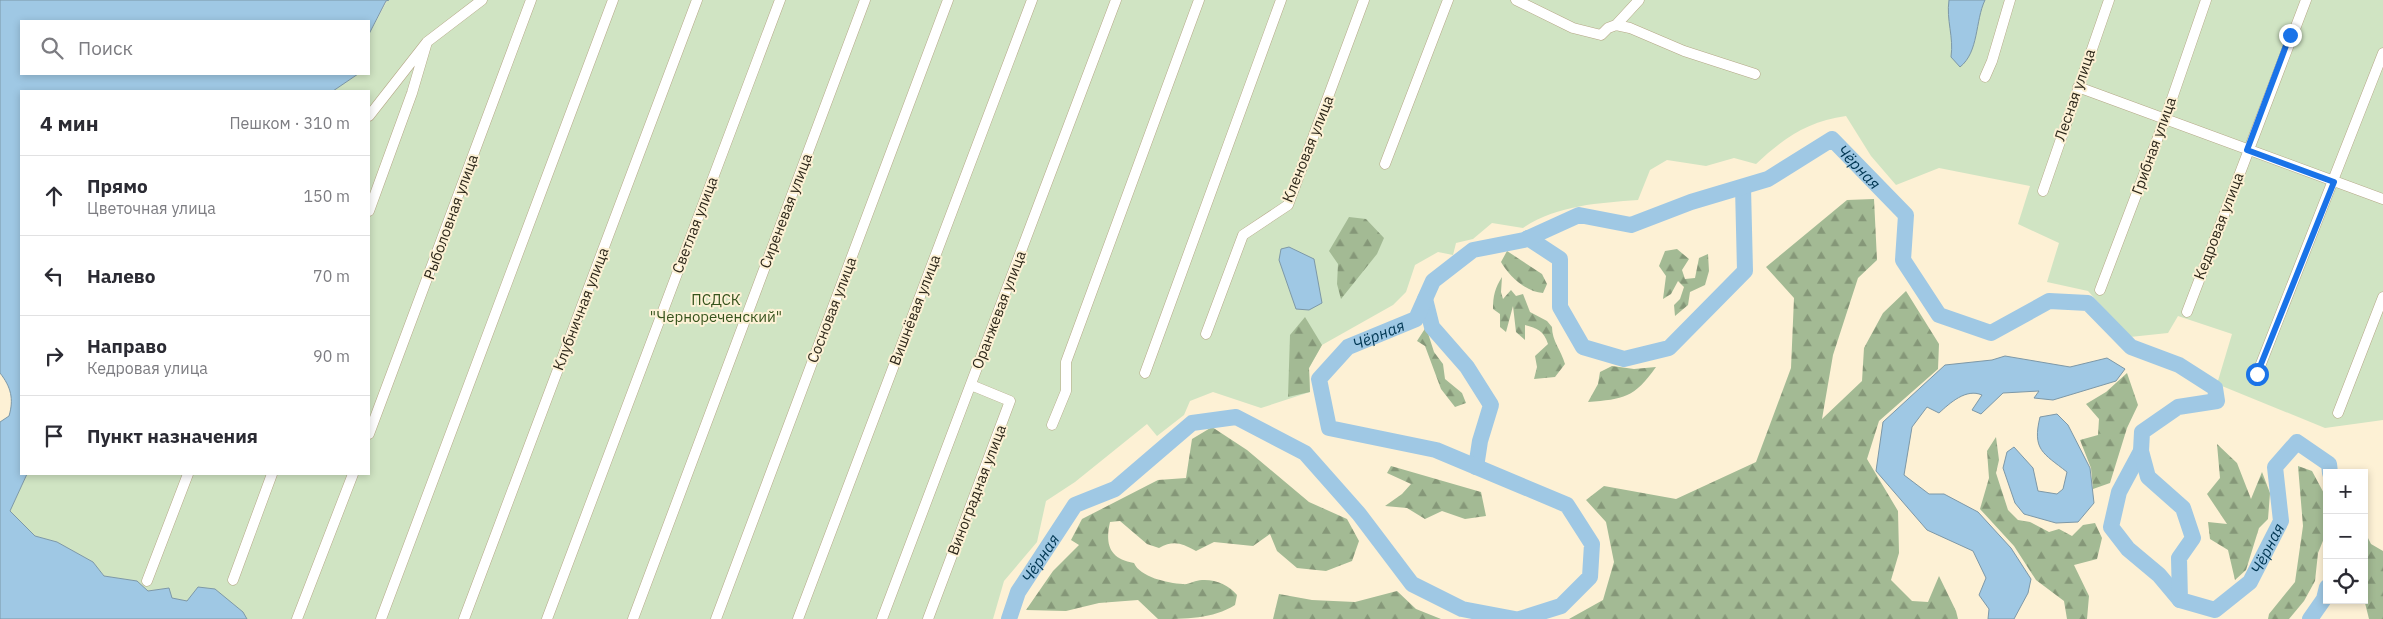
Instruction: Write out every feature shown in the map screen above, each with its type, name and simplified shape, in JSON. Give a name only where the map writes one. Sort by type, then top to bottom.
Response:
[{"type":"street","points":[[370,115],[427,42],[482,0]]},
{"type":"street","name":"Рыболовная улица","points":[[370,431],[531,0]]},
{"type":"street","points":[[381,619],[613,0]]},
{"type":"street","name":"Клубничная улица","points":[[464,619],[697,0]]},
{"type":"street","name":"Светлая улица","points":[[547,619],[780,0]]},
{"type":"street","name":"Сиреневая улица","points":[[633,619],[865,0]]},
{"type":"street","name":"Сосновая улица","points":[[716,619],[948,0]]},
{"type":"street","name":"Вишнёвая улица","points":[[798,619],[1032,0]]},
{"type":"street","name":"Оранжевая улица","points":[[882,619],[1116,0]]},
{"type":"street","points":[[1052,425],[1066,391],[1066,362],[1199,0]]},
{"type":"street","points":[[1145,373],[1280,0]]},
{"type":"street","name":"Кленовая улица","points":[[1206,334],[1243,235],[1288,205],[1364,0]]},
{"type":"street","points":[[1385,164],[1448,0]]},
{"type":"street","points":[[1516,0],[1573,28],[1601,35],[1608,28],[1616,25],[1639,0]]},
{"type":"street","points":[[1985,77],[1992,61],[2010,0]]},
{"type":"street","name":"Лесная улица","points":[[2043,191],[2109,0]]},
{"type":"street","name":"Грибная улица","points":[[2100,290],[2165,119],[2206,0]]},
{"type":"street","name":"Кедровая улица","points":[[2186,312],[2306,0]]},
{"type":"street","points":[[1616,25],[1646,33],[1684,51],[1755,74]]},
{"type":"street","points":[[370,208],[412,93],[427,42]]},
{"type":"street","points":[[2257,374],[2334,182],[2383,53]]},
{"type":"street","points":[[2078,87],[2383,199]]},
{"type":"street","points":[[2338,413],[2383,297]]},
{"type":"street","name":"Виноградная улица","points":[[928,619],[1010,401],[971,384]]},
{"type":"street","points":[[147,581],[188,475]]},
{"type":"street","points":[[233,580],[272,475]]},
{"type":"street","points":[[297,619],[353,475]]},
{"type":"green space","name":"ПСДСК \"Чернореченский\"","points":[[2383,0],[2383,420],[2325,428],[2217,384],[2232,334],[2178,316],[2168,333],[2130,337],[2088,291],[2047,282],[2059,243],[2018,224],[2030,186],[1939,168],[1896,185],[1871,156],[1846,116],[1832,118],[1797,132],[1756,164],[1734,158],[1706,166],[1667,160],[1650,170],[1638,200],[1593,204],[1564,210],[1536,220],[1523,228],[1492,223],[1473,239],[1456,243],[1453,255],[1438,252],[1415,265],[1406,292],[1393,305],[1322,345],[1309,368],[1310,392],[1261,408],[1213,392],[1190,401],[1184,415],[1157,436],[1147,424],[1075,482],[1046,501],[1037,542],[1004,581],[993,619],[247,619],[243,612],[171,598],[169,588],[148,591],[137,581],[104,576],[93,562],[57,542],[35,536],[10,511],[27,475],[370,475],[370,90],[334,90],[357,75],[370,75],[370,32],[387,1]]},
{"type":"green space","points":[[1874,199],[1877,260],[1858,278],[1833,355],[1822,419],[1862,381],[1864,348],[1883,313],[1906,291],[1939,344],[1938,369],[1879,421],[1867,459],[1898,511],[1899,553],[1891,580],[1912,601],[1928,602],[1939,576],[1958,619],[1569,619],[1603,600],[1614,562],[1606,522],[1586,500],[1604,486],[1676,499],[1756,462],[1791,368],[1794,298],[1766,267],[1847,200]]},
{"type":"green space","points":[[1349,217],[1366,219],[1384,238],[1377,254],[1341,299],[1337,284],[1338,264],[1329,251]]},
{"type":"green space","points":[[1677,249],[1689,259],[1682,270],[1685,279],[1695,278],[1699,258],[1708,254],[1709,271],[1705,285],[1690,292],[1688,305],[1675,316],[1674,305],[1680,299],[1684,287],[1678,281],[1671,294],[1663,299],[1666,276],[1659,266],[1665,251]]},
{"type":"green space","points":[[1507,251],[1542,274],[1547,284],[1543,293],[1530,290],[1509,273],[1501,262]]},
{"type":"green space","points":[[1502,277],[1501,292],[1503,299],[1511,290],[1516,296],[1523,294],[1530,312],[1547,321],[1552,327],[1553,337],[1565,364],[1555,377],[1534,379],[1537,367],[1535,356],[1548,344],[1542,333],[1533,327],[1525,325],[1525,340],[1516,332],[1513,306],[1506,332],[1500,327],[1500,314],[1493,309],[1493,304],[1496,289]]},
{"type":"green space","points":[[1305,317],[1322,345],[1309,368],[1310,392],[1288,397],[1290,335]]},
{"type":"green space","points":[[1426,327],[1434,352],[1443,364],[1445,379],[1462,393],[1466,403],[1455,407],[1441,389],[1425,346],[1417,341]]},
{"type":"green space","points":[[1612,366],[1634,369],[1656,367],[1641,385],[1627,395],[1611,400],[1588,402],[1598,384],[1600,372]]},
{"type":"green space","points":[[2127,373],[2138,405],[2127,428],[2110,483],[2093,489],[2091,468],[2080,440],[2098,435],[2099,419],[2086,404],[2106,392]]},
{"type":"green space","points":[[1212,427],[1247,450],[1309,502],[1347,519],[1359,541],[1352,561],[1326,571],[1297,568],[1277,551],[1270,534],[1253,546],[1214,542],[1196,551],[1173,543],[1159,548],[1147,544],[1120,521],[1110,522],[1109,544],[1114,554],[1119,558],[1134,563],[1137,568],[1148,576],[1162,581],[1185,584],[1207,580],[1221,583],[1237,595],[1235,605],[1208,616],[1178,619],[1158,619],[1138,600],[1099,603],[1066,611],[1026,610],[1053,571],[1079,545],[1071,540],[1082,519],[1158,480],[1186,478],[1192,439]]},
{"type":"green space","points":[[1996,437],[1999,460],[1996,473],[2008,510],[2018,520],[2030,522],[2049,532],[2059,529],[2072,536],[2083,525],[2095,523],[2102,538],[2097,559],[2074,565],[2089,596],[2087,619],[2067,619],[2064,601],[2036,580],[2014,546],[1980,509],[1989,478],[1987,451]]},
{"type":"green space","points":[[2217,444],[2237,463],[2251,499],[2262,472],[2270,493],[2268,519],[2259,528],[2246,570],[2235,580],[2228,550],[2210,539],[2208,522],[2227,524],[2207,494],[2220,478]]},
{"type":"green space","points":[[1391,466],[1481,492],[1486,516],[1465,519],[1442,511],[1425,519],[1407,508],[1385,506],[1402,494],[1411,484],[1387,473]]},
{"type":"green space","points":[[2298,466],[2312,471],[2323,492],[2323,541],[2318,553],[2315,581],[2304,601],[2289,619],[2268,619],[2269,614],[2295,582],[2303,526]]},
{"type":"green space","points":[[2368,538],[2371,544],[2383,551],[2383,619],[2369,619],[2365,604],[2368,604]]},
{"type":"green space","points":[[1397,591],[1416,609],[1441,619],[1273,619],[1279,594],[1312,600],[1355,602]]},
{"type":"water","points":[[0,0],[389,0],[386,1],[370,32],[370,20],[20,20],[20,75],[357,75],[334,90],[20,90],[20,475],[27,475],[10,511],[35,536],[57,542],[93,562],[104,576],[137,581],[148,591],[169,588],[172,598],[187,601],[198,587],[215,589],[243,612],[247,619],[0,619],[0,422],[9,416],[11,399],[7,383],[0,373]]},
{"type":"water","points":[[1949,0],[1985,0],[1974,45],[1966,61],[1960,67],[1951,57],[1952,42],[1948,15]]},
{"type":"water","points":[[1289,247],[1314,259],[1322,303],[1309,310],[1296,309],[1279,260],[1281,249]]},
{"type":"water","points":[[2005,356],[2070,367],[2107,358],[2125,369],[2116,381],[2053,400],[2034,398],[2039,391],[2003,393],[1981,414],[1972,410],[1982,395],[1970,393],[1953,401],[1939,413],[1927,407],[1912,427],[1904,475],[1929,494],[1944,494],[1978,512],[2011,548],[2031,579],[2028,593],[2014,619],[1988,619],[1989,609],[1979,595],[1986,578],[1973,551],[1927,530],[1876,471],[1883,422],[1945,365],[1992,360]]},
{"type":"water","points":[[2057,414],[2068,425],[2090,468],[2094,503],[2078,522],[2056,523],[2024,514],[2015,503],[2003,468],[2007,452],[2014,447],[2033,468],[2038,491],[2057,494],[2063,489],[2067,472],[2046,455],[2037,437],[2040,417]]},
{"type":"waterway","name":"Чёрная","points":[[1520,619],[1561,606],[1590,577],[1592,544],[1567,505],[1436,450],[1329,428],[1319,379],[1348,347],[1416,319],[1433,281],[1473,250],[1524,240],[1579,215],[1631,225],[1691,202],[1768,179],[1832,139],[1906,215],[1903,260],[1939,315],[1991,333],[2049,301],[2088,303],[2131,347],[2179,365],[2215,388],[2217,401],[2178,407],[2142,432],[2141,451],[2148,477],[2183,508],[2193,538],[2179,558],[2180,600],[2215,610],[2250,582],[2281,521],[2275,467],[2297,442],[2329,464],[2330,469]]},
{"type":"waterway","points":[[1528,238],[1560,259],[1560,307],[1583,347],[1624,359],[1669,348],[1745,271],[1743,187]]},
{"type":"waterway","points":[[1425,299],[1432,327],[1467,367],[1491,405],[1480,441],[1476,467]]},
{"type":"waterway","name":"Чёрная","points":[[1009,619],[1018,592],[1075,505],[1115,489],[1192,423],[1236,417],[1305,453],[1359,514],[1412,584],[1462,609],[1515,619]]},
{"type":"waterway","points":[[2141,451],[2119,492],[2111,527],[2128,549],[2159,575],[2180,600]]},
{"type":"waterway","name":"Чёрная","points":[[2310,619],[2323,600]]},
{"type":"route","points":[[2257,374],[2334,182],[2247,150],[2290,35]]}]
